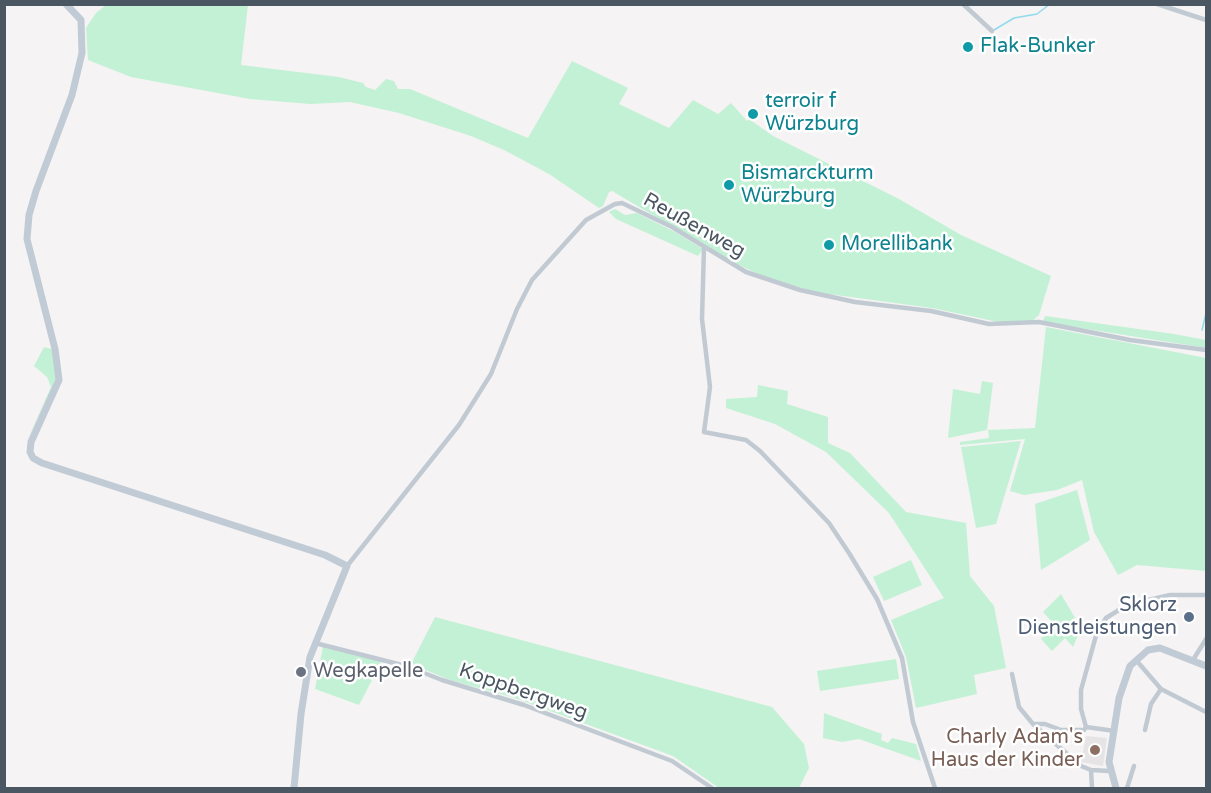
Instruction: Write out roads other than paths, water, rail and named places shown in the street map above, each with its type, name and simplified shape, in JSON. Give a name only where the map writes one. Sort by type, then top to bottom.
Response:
[{"type":"street","points":[[66,4],[81,20],[82,53],[72,95],[31,207],[27,239],[55,349],[59,380],[31,442],[30,454],[42,464],[325,555],[347,566],[315,643],[306,678],[294,789]]},
{"type":"street","points":[[963,4],[992,31]]},
{"type":"street","points":[[1156,4],[1206,20]]},
{"type":"street","name":"Reußenweg","points":[[347,566],[459,425],[491,374],[517,309],[532,280],[586,220],[603,208],[622,203],[672,227],[746,273],[773,283],[824,296],[931,311],[989,324],[1039,322],[1130,340],[1206,350]]},
{"type":"street","points":[[704,247],[702,319],[710,394],[704,432],[746,440],[760,451],[829,523],[849,553],[877,599],[902,658],[914,722],[935,789]]},
{"type":"street","points":[[1086,728],[1081,709],[1081,690],[1097,632],[1106,618],[1127,605],[1159,597],[1182,594],[1206,595]]},
{"type":"street","points":[[1193,660],[1206,639]]},
{"type":"street","name":"Koppbergweg","points":[[315,643],[406,666],[442,680],[524,705],[672,761],[712,789]]},
{"type":"street","points":[[1116,789],[1109,762],[1125,676],[1136,660],[1148,650],[1160,648],[1206,666]]},
{"type":"street","points":[[1136,660],[1161,689],[1206,712]]},
{"type":"street","points":[[1012,674],[1019,707],[1033,724],[1081,766],[1091,770],[1110,771]]},
{"type":"street","points":[[1145,730],[1151,704],[1161,689]]},
{"type":"street","points":[[1033,724],[1045,724],[1061,730],[1084,730],[1086,728],[1115,731]]},
{"type":"street","points":[[1127,789],[1134,766]]},
{"type":"street","points":[[1091,770],[1092,789]]},
{"type":"waterway","points":[[994,30],[1014,18],[1037,14],[1050,4]]},
{"type":"waterway","points":[[1202,330],[1206,313]]},
{"type":"place","name":"Flak-Bunker","points":[[968,47]]},
{"type":"place","name":"terroir f Würzburg","points":[[753,114]]},
{"type":"place","name":"Bismarckturm Würzburg","points":[[729,185]]},
{"type":"place","name":"Morellibank","points":[[829,245]]},
{"type":"place","name":"Sklorz Dienstleistungen","points":[[1189,617]]},
{"type":"place","name":"Wegkapelle","points":[[301,672]]},
{"type":"place","name":"Charly Adam's Haus der Kinder","points":[[1095,750]]}]
